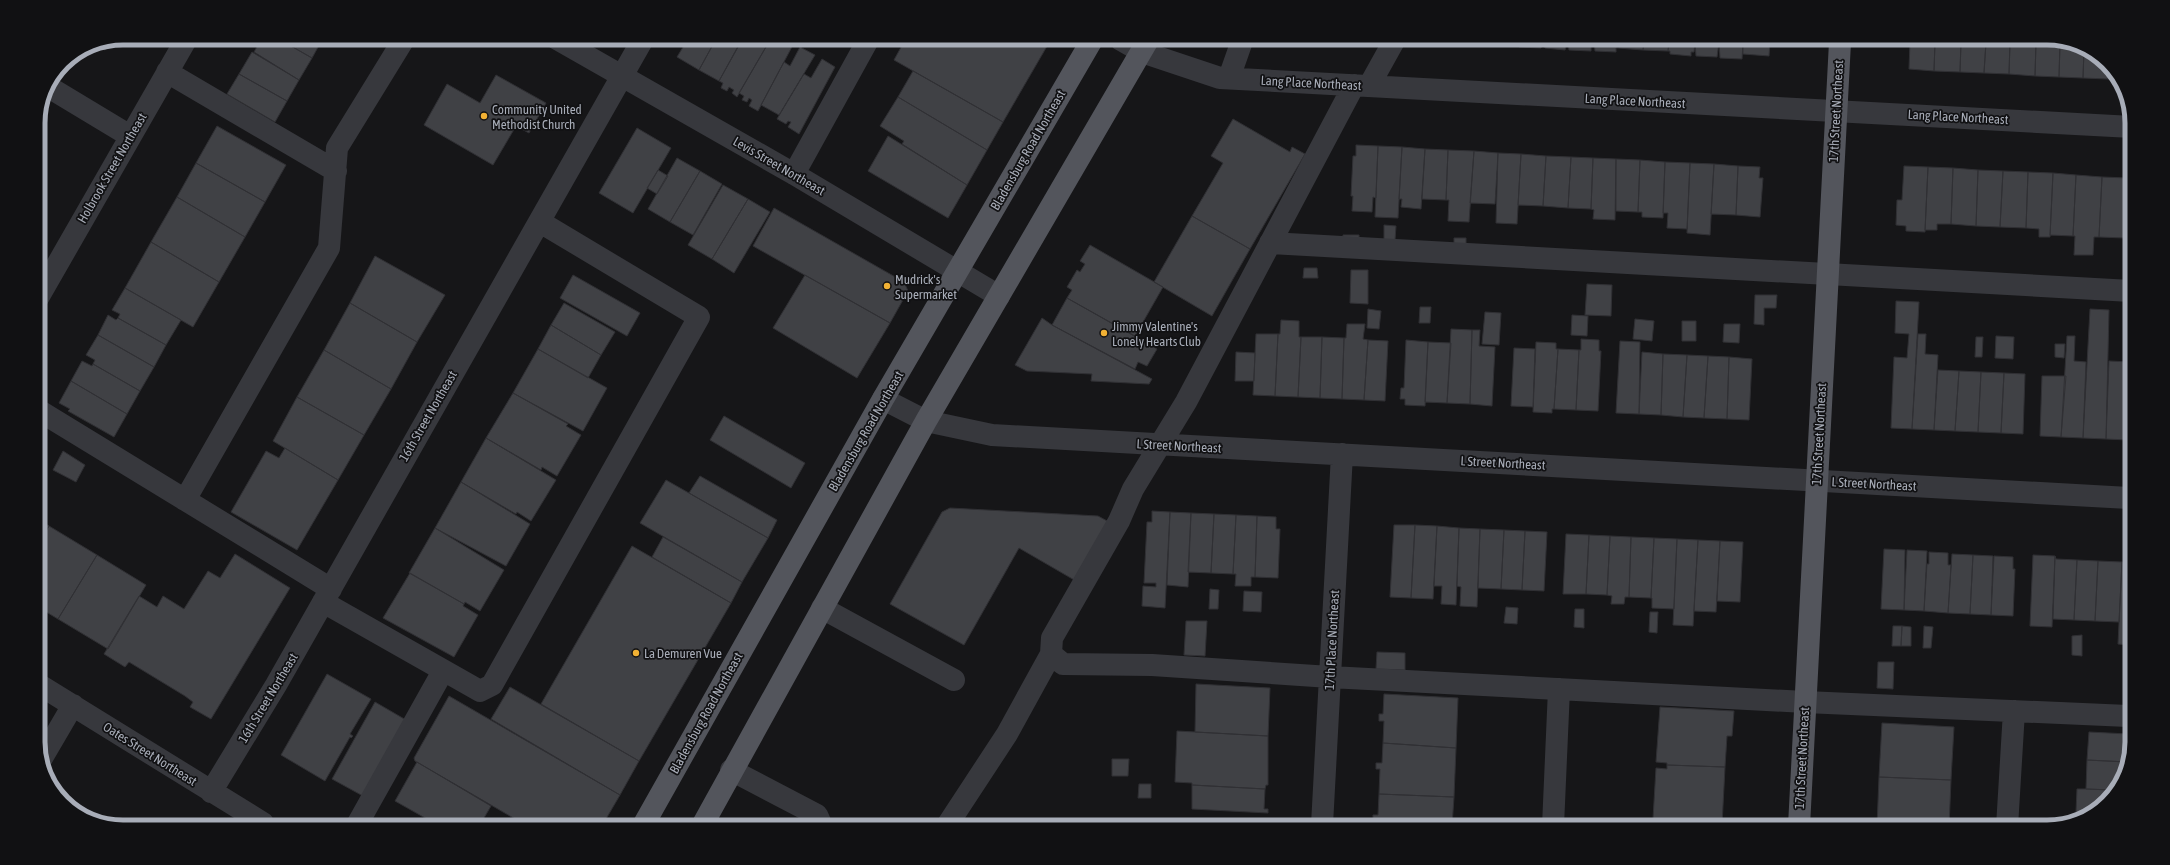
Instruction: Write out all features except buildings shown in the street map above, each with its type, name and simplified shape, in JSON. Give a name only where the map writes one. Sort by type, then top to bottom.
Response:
[{"type":"main road","name":"Bladensburg Road Northeast","points":[[646,820],[883,399],[1089,45]]},
{"type":"main road","name":"17th Street Northeast","points":[[1799,820],[1840,45]]},
{"type":"main road","points":[[705,820],[731,770],[926,421],[1145,46]]},
{"type":"street","name":"Holbrook Street Northeast","points":[[45,286],[183,45]]},
{"type":"street","points":[[185,500],[329,248],[337,148],[400,45]]},
{"type":"street","name":"Levis Street Northeast","points":[[567,45],[794,174],[999,296]]},
{"type":"street","name":"16th Street Northeast","points":[[211,792],[276,685],[639,45]]},
{"type":"street","points":[[794,174],[862,45]]},
{"type":"street","points":[[1229,78],[1241,45]]},
{"type":"street","points":[[951,820],[1007,734],[1051,654],[1052,638],[1118,521],[1133,489],[1186,402],[1270,244],[1362,86],[1391,45]]},
{"type":"street","name":"Lang Place Northeast","points":[[1145,46],[1220,78],[2125,127]]},
{"type":"street","points":[[167,72],[336,171]]},
{"type":"street","points":[[53,89],[130,136]]},
{"type":"street","points":[[45,414],[185,500],[327,596],[443,671],[480,691],[492,685],[699,316],[540,222]]},
{"type":"street","points":[[1270,244],[2125,291]]},
{"type":"street","name":"L Street Northeast","points":[[883,399],[926,421],[992,435],[2125,498]]},
{"type":"street","name":"17th Place Northeast","points":[[1322,820],[1342,454]]},
{"type":"street","points":[[822,608],[954,680]]},
{"type":"street","points":[[1051,654],[1063,664],[1152,665],[1330,677],[1805,702],[2125,716]]},
{"type":"street","points":[[360,820],[443,671]]},
{"type":"street","name":"Oates Street Northeast","points":[[45,688],[258,820]]},
{"type":"street","points":[[1553,820],[1559,689]]},
{"type":"street","points":[[46,752],[73,705]]},
{"type":"street","points":[[2007,820],[2014,711]]},
{"type":"street","points":[[731,770],[816,815],[819,820]]},
{"type":"place","name":"Community United Methodist Church","points":[[484,116]]},
{"type":"place","name":"Mudrick's Supermarket","points":[[887,286]]},
{"type":"place","name":"Jimmy Valentine's Lonely Hearts Club","points":[[1104,333]]},
{"type":"place","name":"La Demuren Vue","points":[[636,653]]}]
